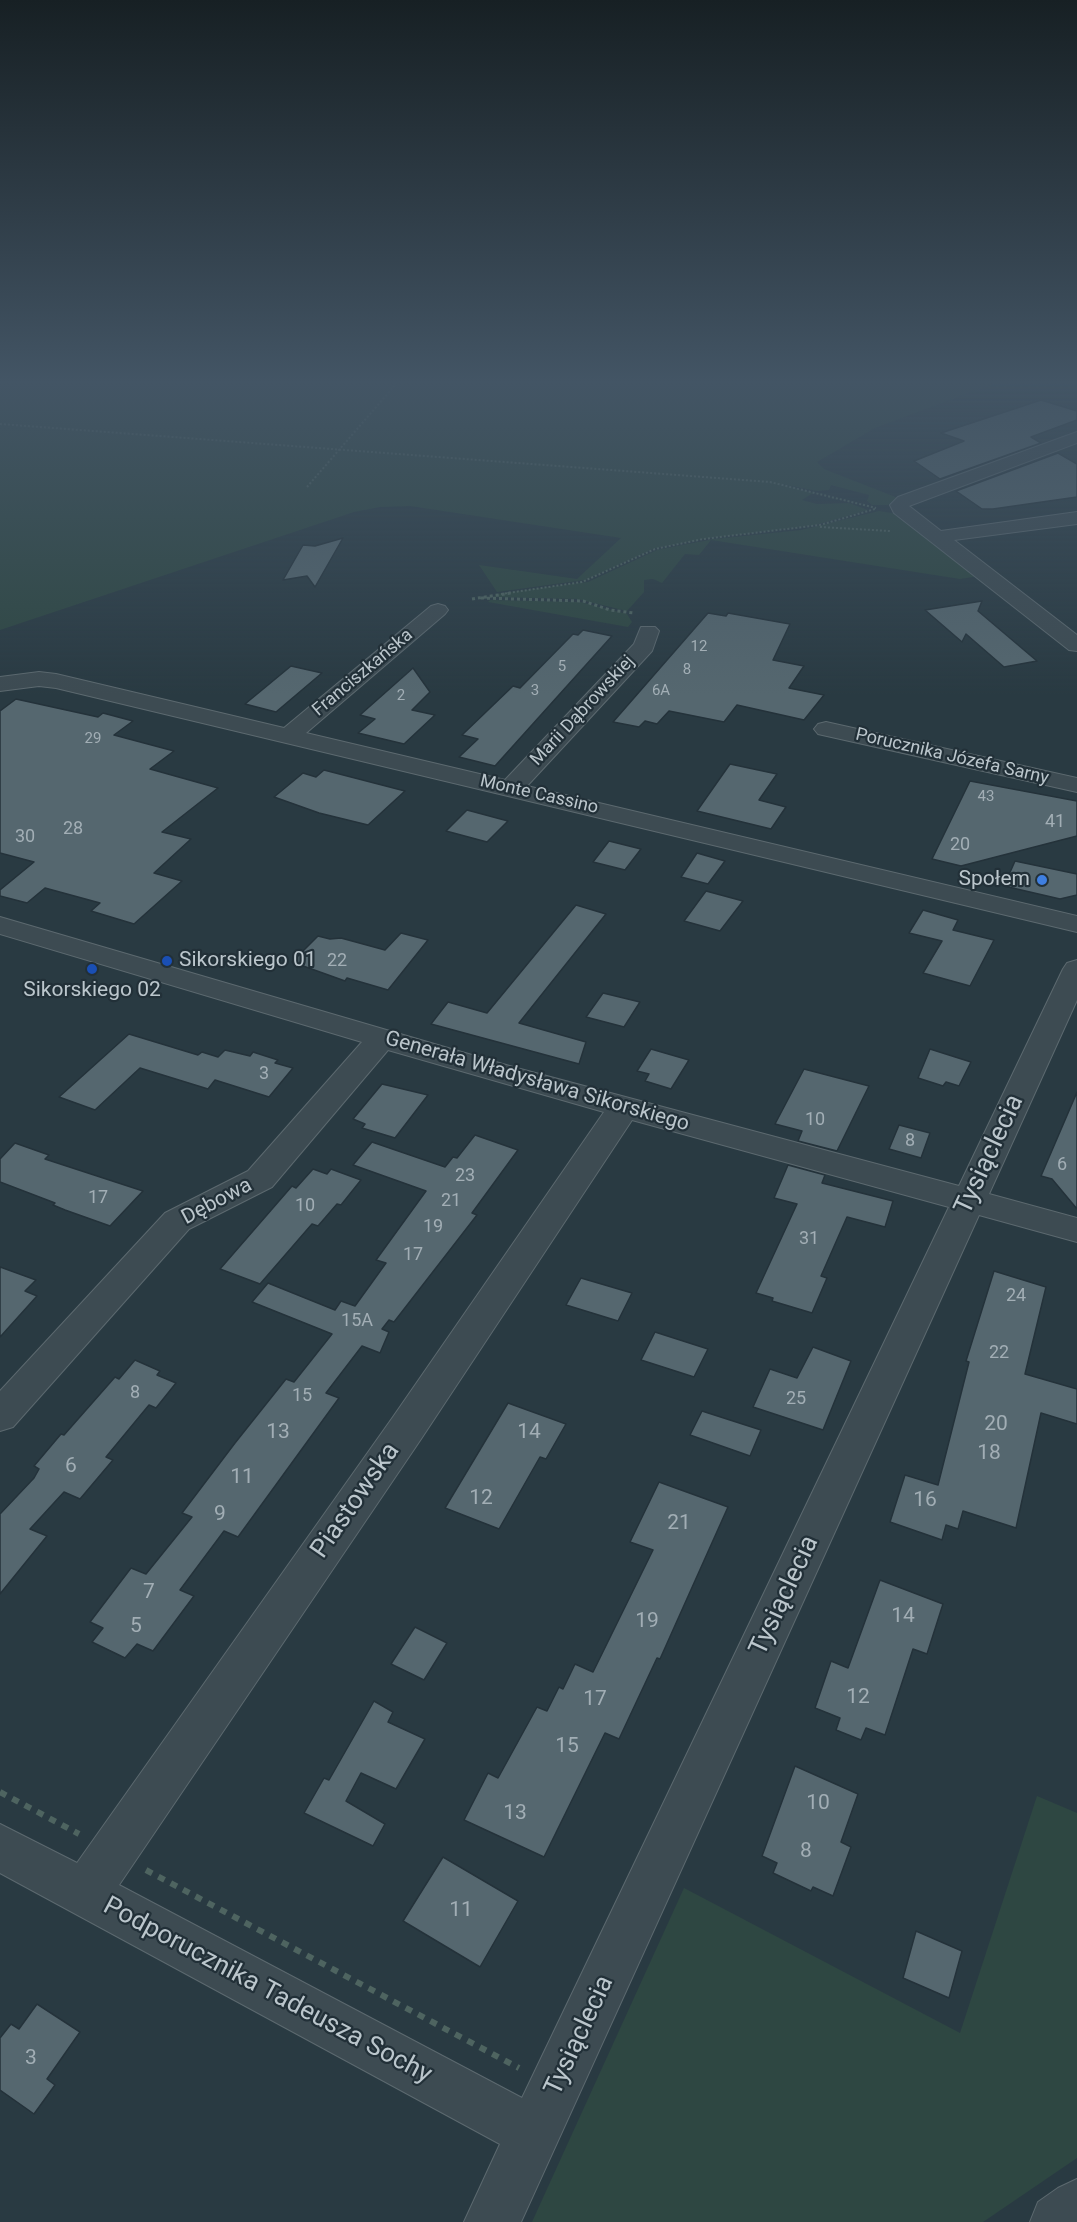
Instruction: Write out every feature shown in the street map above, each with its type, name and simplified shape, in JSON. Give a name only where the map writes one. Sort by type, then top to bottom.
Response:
[{"type":"street","points":[[939,488],[904,501],[900,505],[901,509],[1077,645]]},
{"type":"street","points":[[934,535],[1077,518]]},
{"type":"street","name":"Franciszkańska","points":[[289,736],[438,610]]},
{"type":"street","name":"Marii Dąbrowskiej","points":[[511,788],[644,646],[642,622]]},
{"type":"street","name":"Monte Cassino","points":[[0,684],[39,679],[56,681],[1077,924]]},
{"type":"street","name":"Porucznika Józefa Sarny","points":[[826,729],[1077,785]]},
{"type":"street","name":"Generała Władysława Sikorskiego","points":[[0,925],[624,1107],[1077,1230]]},
{"type":"street","name":"Tysiąclecia","points":[[492,2222],[1077,969]]},
{"type":"street","name":"Dębowa","points":[[0,1416],[177,1221],[260,1179],[382,1038]]},
{"type":"street","name":"Piastowska","points":[[85,1893],[407,1428],[624,1107]]},
{"type":"street","name":"Podporucznika Tadeusza Sochy","points":[[0,1847],[535,2134]]},
{"type":"street","points":[[1058,2222],[1077,2207]]},
{"type":"path","points":[[642,622],[583,601],[471,599],[582,582],[638,555],[666,547],[703,539],[804,528],[879,508],[794,488]]},
{"type":"path","points":[[804,528],[934,535]]},
{"type":"path","points":[[0,1792],[523,2070]]},
{"type":"green space","points":[[0,488],[794,488],[813,493],[802,500],[817,504],[849,503],[868,510],[816,525],[709,538],[655,548],[585,580],[497,592],[479,565],[577,579],[621,538],[410,506],[380,507],[354,512],[0,630]]},
{"type":"green space","points":[[800,488],[830,488],[829,490],[817,491]]},
{"type":"green space","points":[[841,488],[872,488],[898,498],[888,505],[872,505],[867,501],[869,495]]},
{"type":"green space","points":[[879,511],[898,514],[979,576],[960,579],[711,540],[699,555],[685,554],[662,583],[653,579],[644,580],[644,592],[627,611],[577,599],[494,597],[496,594],[588,582],[657,550],[714,539],[801,530]]},
{"type":"green space","points":[[490,600],[580,602],[627,614],[632,622],[628,627],[488,602]]},
{"type":"green space","points":[[1037,1796],[1077,1813],[1077,2158],[983,2222],[532,2222],[684,1888],[960,2033]]},
{"type":"building","points":[[965,488],[1077,488],[1077,497],[982,509],[956,491]]},
{"type":"building","points":[[343,538],[315,587],[307,576],[283,580],[303,545],[315,546]]},
{"type":"building","points":[[982,601],[978,611],[1037,661],[1004,667],[966,634],[962,642],[925,610]]},
{"type":"building","points":[[708,613],[726,616],[728,613],[790,624],[773,660],[804,666],[789,688],[824,695],[804,720],[737,705],[724,722],[669,711],[657,724],[645,721],[639,727],[613,722]]},
{"type":"building","points":[[583,630],[612,636],[495,766],[459,757],[478,739],[462,735],[513,686],[520,688],[573,634],[578,635]]},
{"type":"building","points":[[291,666],[322,673],[276,712],[245,704]]},
{"type":"building","points":[[413,668],[430,692],[412,710],[435,715],[404,744],[358,733],[375,719],[360,715]]},
{"type":"building","points":[[16,699],[98,717],[103,713],[133,721],[114,735],[174,751],[150,769],[218,788],[162,832],[191,839],[154,873],[182,881],[134,924],[91,911],[100,903],[45,888],[27,903],[0,896],[0,890],[34,862],[0,853],[0,711]]},
{"type":"building","points":[[730,764],[777,774],[759,800],[786,807],[771,829],[697,811]]},
{"type":"building","points":[[324,770],[405,791],[368,825],[319,813],[274,797],[303,773],[316,777]]},
{"type":"building","points":[[970,781],[1077,801],[1077,836],[961,866],[932,859]]},
{"type":"building","points":[[467,810],[508,821],[487,842],[446,831]]},
{"type":"building","points":[[609,841],[641,849],[625,870],[593,862]]},
{"type":"building","points":[[697,853],[725,861],[708,884],[681,877]]},
{"type":"building","name":"Społem","points":[[1015,861],[1077,874],[1077,895],[1060,899],[1004,886]]},
{"type":"building","points":[[706,891],[743,901],[720,931],[684,921]]},
{"type":"building","points":[[576,905],[606,914],[519,1023],[586,1042],[579,1064],[431,1024],[448,1002],[487,1013]]},
{"type":"building","points":[[923,910],[958,920],[953,930],[994,940],[970,986],[923,973],[942,941],[909,933]]},
{"type":"building","points":[[401,933],[428,940],[388,990],[347,978],[345,981],[292,962],[318,936],[330,939],[341,938],[385,950]]},
{"type":"building","points":[[603,993],[640,1002],[624,1027],[586,1017]]},
{"type":"building","points":[[129,1034],[198,1055],[202,1052],[218,1057],[225,1050],[250,1056],[253,1052],[278,1060],[275,1063],[293,1068],[269,1097],[215,1080],[208,1089],[140,1068],[95,1110],[59,1097]]},
{"type":"building","points":[[651,1049],[689,1060],[671,1089],[645,1081],[649,1074],[637,1071]]},
{"type":"building","points":[[930,1049],[971,1062],[959,1086],[946,1082],[943,1086],[918,1078]]},
{"type":"building","points":[[804,1069],[869,1086],[837,1151],[798,1141],[802,1131],[775,1124]]},
{"type":"building","points":[[382,1084],[428,1095],[395,1138],[362,1128],[365,1124],[353,1119]]},
{"type":"building","points":[[1077,1092],[1077,1209],[1052,1179],[1041,1176]]},
{"type":"building","points":[[899,1125],[930,1133],[921,1158],[889,1149]]},
{"type":"building","points":[[475,1135],[518,1150],[472,1213],[477,1215],[394,1322],[389,1320],[382,1329],[389,1332],[380,1353],[362,1346],[326,1393],[339,1398],[238,1537],[224,1531],[180,1590],[194,1596],[153,1651],[137,1644],[125,1658],[92,1642],[103,1628],[90,1622],[131,1568],[146,1574],[192,1517],[182,1513],[235,1443],[286,1379],[294,1382],[332,1334],[252,1302],[268,1283],[335,1310],[341,1301],[355,1306],[386,1263],[376,1260],[426,1191],[353,1165],[372,1142],[445,1167],[453,1157],[457,1158]]},
{"type":"building","points":[[15,1143],[49,1155],[45,1159],[143,1191],[110,1226],[65,1210],[53,1205],[55,1203],[0,1182],[0,1159]]},
{"type":"building","points":[[788,1165],[825,1175],[822,1183],[893,1201],[885,1227],[847,1217],[821,1276],[827,1278],[812,1313],[772,1301],[773,1298],[756,1293],[797,1204],[774,1198]]},
{"type":"building","points":[[313,1169],[327,1174],[331,1169],[361,1180],[341,1205],[337,1204],[318,1226],[312,1224],[260,1284],[220,1269],[292,1186],[296,1188]]},
{"type":"building","points":[[0,1267],[36,1280],[25,1291],[37,1296],[0,1337]]},
{"type":"building","points":[[994,1271],[1046,1287],[1025,1374],[1077,1389],[1077,1424],[1041,1413],[1016,1528],[963,1511],[958,1529],[946,1525],[942,1540],[890,1522],[905,1475],[938,1485],[969,1362],[966,1361]]},
{"type":"building","points":[[581,1278],[632,1293],[618,1321],[566,1305]]},
{"type":"building","points":[[655,1332],[708,1349],[694,1377],[641,1360]]},
{"type":"building","points":[[813,1347],[851,1361],[823,1430],[753,1407],[770,1369],[797,1378]]},
{"type":"building","points":[[135,1360],[160,1371],[157,1375],[176,1383],[156,1408],[149,1405],[106,1457],[113,1460],[80,1499],[64,1492],[30,1529],[47,1536],[0,1594],[0,1514],[34,1478],[39,1469],[34,1466],[61,1434],[64,1435],[115,1377],[119,1379]]},
{"type":"building","points":[[508,1403],[566,1424],[546,1459],[540,1457],[499,1529],[445,1508]]},
{"type":"building","points":[[702,1411],[761,1430],[750,1456],[690,1435]]},
{"type":"building","points":[[659,1482],[728,1507],[660,1659],[657,1658],[619,1739],[605,1733],[544,1857],[464,1820],[488,1773],[498,1778],[537,1707],[547,1711],[559,1687],[563,1689],[575,1664],[593,1672],[653,1550],[630,1542]]},
{"type":"building","points":[[880,1580],[943,1604],[927,1654],[913,1649],[885,1735],[866,1728],[861,1740],[836,1730],[840,1718],[815,1708],[831,1661],[848,1668]]},
{"type":"building","points":[[415,1627],[447,1643],[424,1680],[391,1664]]},
{"type":"building","points":[[374,1701],[393,1712],[388,1722],[425,1739],[396,1789],[361,1773],[346,1801],[385,1824],[373,1846],[304,1813],[324,1778],[329,1780]]},
{"type":"building","points":[[795,1766],[858,1794],[841,1842],[851,1847],[833,1896],[813,1887],[811,1891],[773,1873],[777,1863],[762,1856]]},
{"type":"building","points":[[443,1857],[518,1901],[480,1967],[403,1921]]},
{"type":"building","points":[[916,1931],[962,1951],[949,1998],[903,1978]]},
{"type":"building","points":[[37,2004],[80,2032],[47,2079],[55,2085],[34,2114],[0,2090],[0,2038],[11,2024],[19,2029]]},
{"type":"place","name":"Społem","points":[[1042,880]]},
{"type":"place","name":"Sikorskiego 01","points":[[167,961]]},
{"type":"place","name":"Sikorskiego 02","points":[[92,969]]}]
